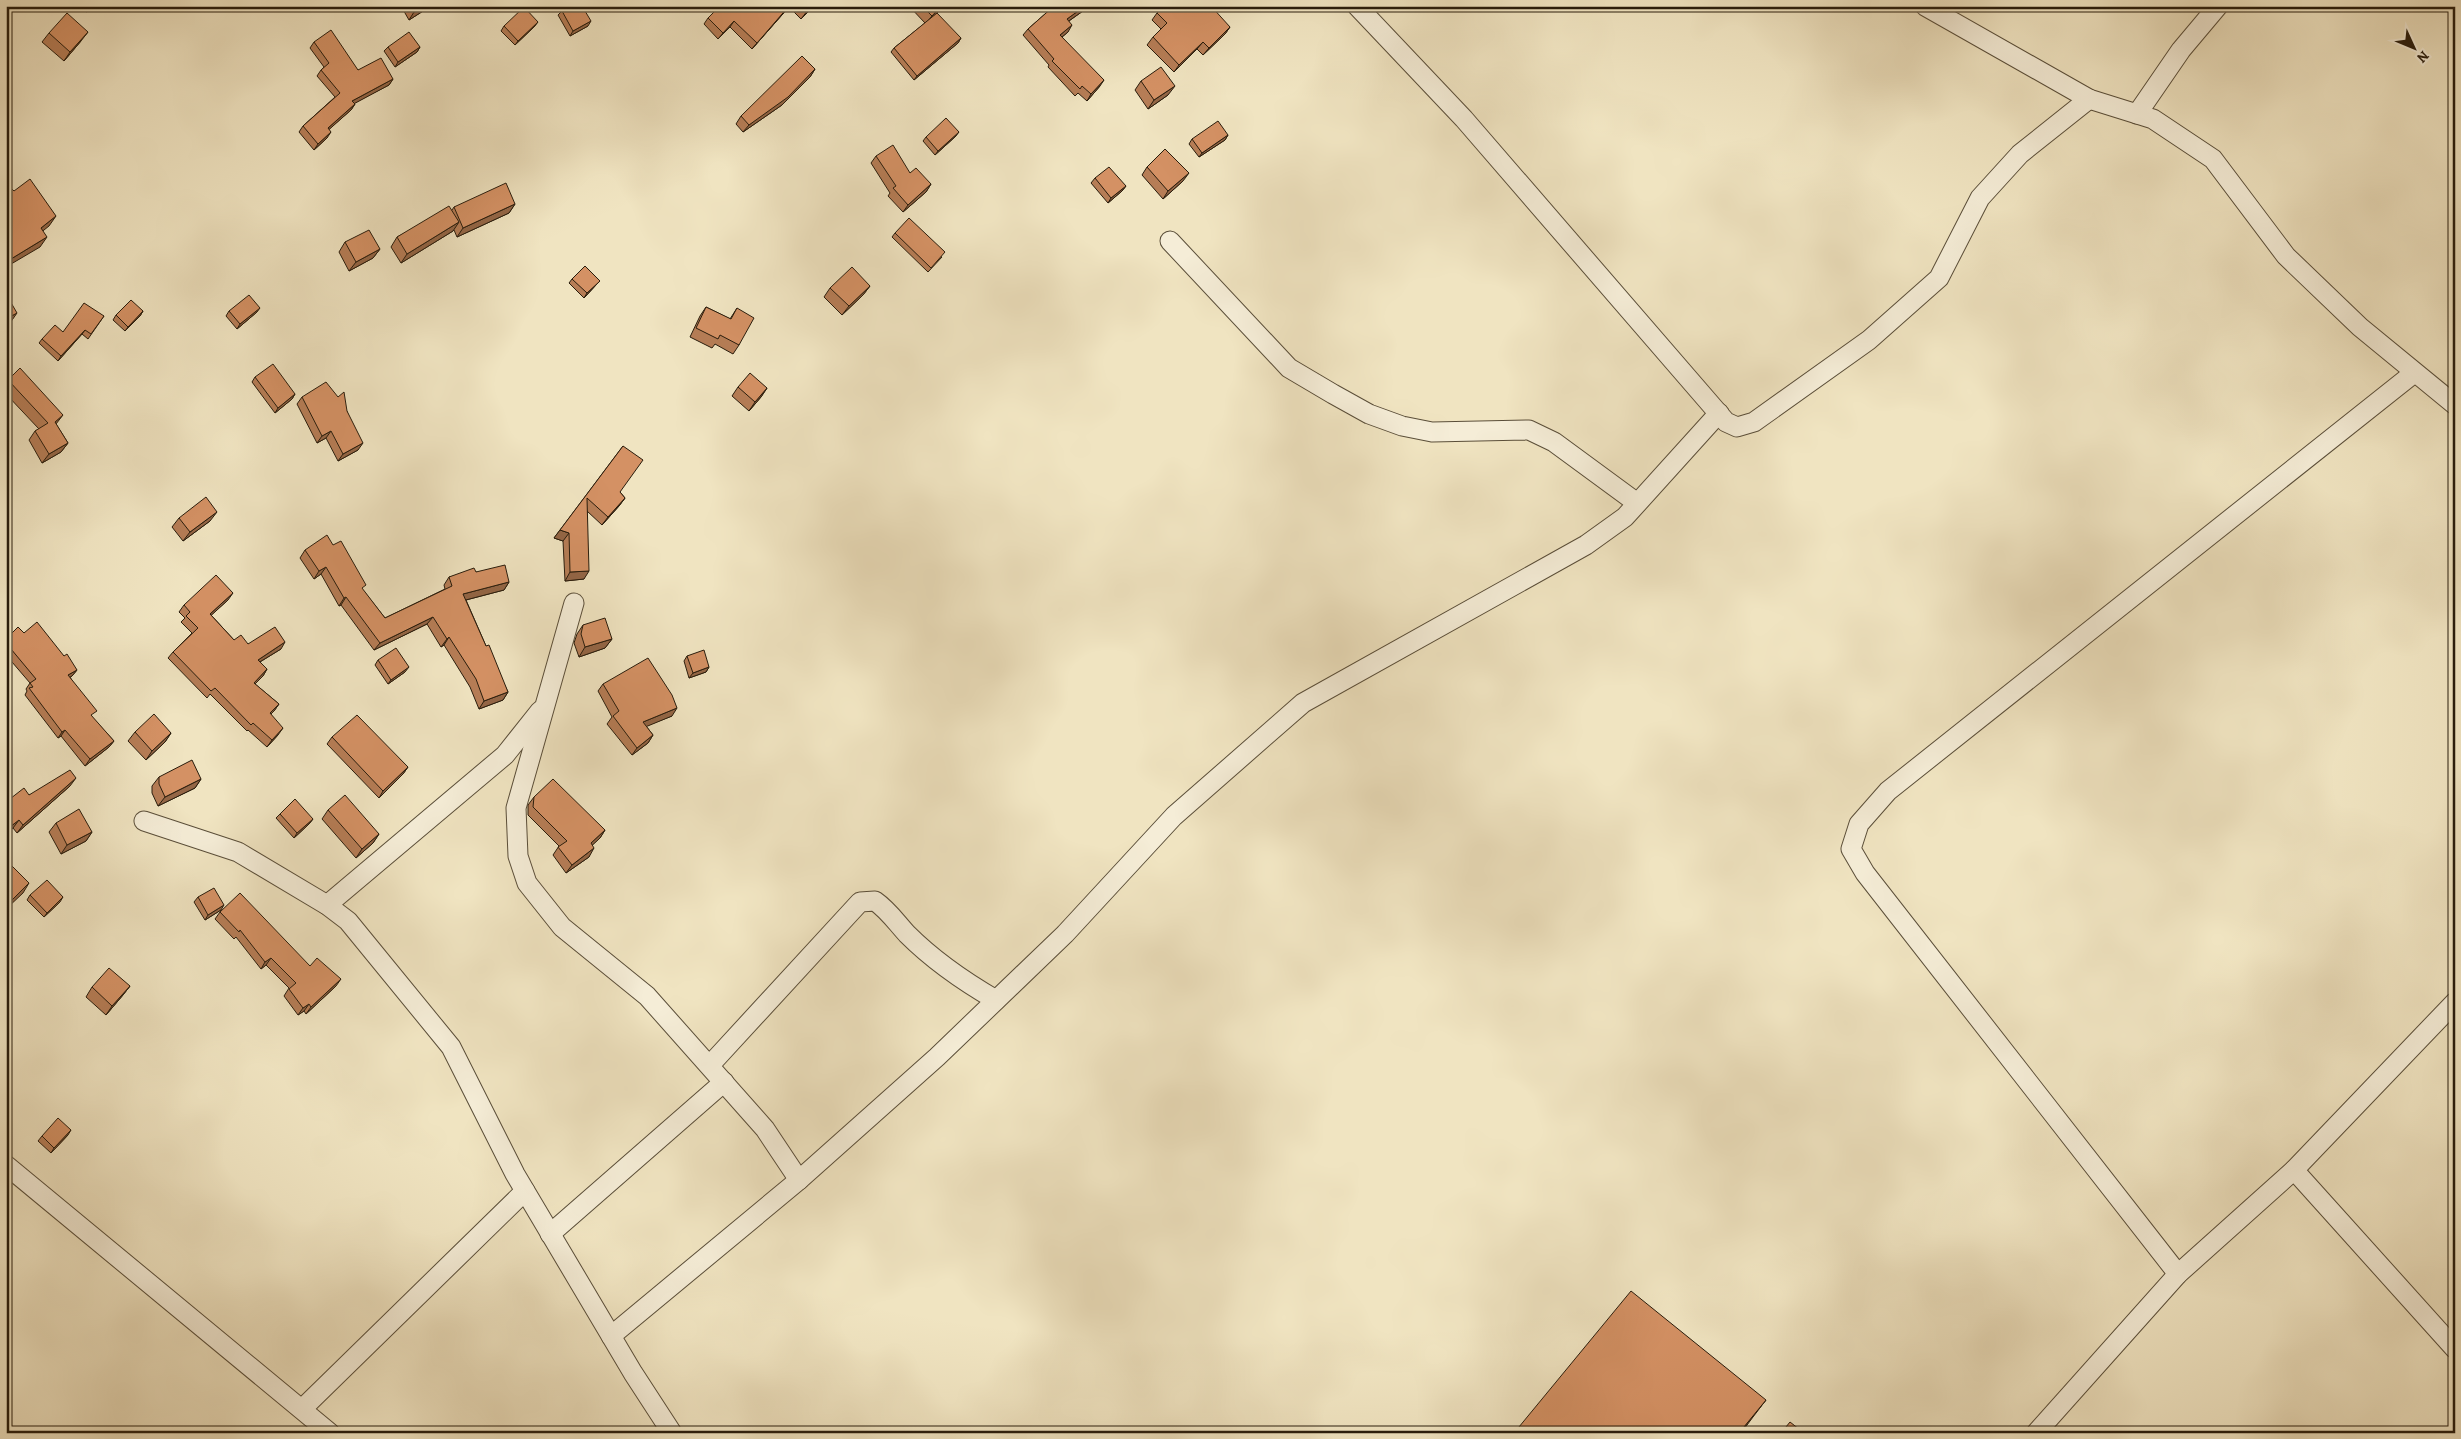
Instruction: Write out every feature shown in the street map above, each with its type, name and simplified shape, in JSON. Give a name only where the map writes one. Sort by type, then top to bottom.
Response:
[{"type":"street","points":[[1357,6],[1464,119],[1726,422],[1738,427],[1754,422],[1869,340],[1939,278],[1980,198],[2020,154],[2089,99]]},
{"type":"street","points":[[1925,6],[2089,99],[2152,119],[2213,159],[2286,256],[2360,327],[2455,405]]},
{"type":"street","points":[[2137,114],[2181,50],[2218,6]]},
{"type":"street","points":[[1170,241],[1289,368],[1362,410],[1402,426],[1432,432],[1529,430],[1554,442],[1637,504]]},
{"type":"street","points":[[2178,1274],[1865,873],[1851,849],[1859,824],[1888,791],[2414,373]]},
{"type":"street","points":[[611,1336],[799,1180],[937,1058],[1065,934],[1174,816],[1303,703],[1586,545],[1625,517],[1719,413]]},
{"type":"street","points":[[574,603],[516,808],[518,856],[527,883],[562,927],[647,996],[765,1129],[799,1180]]},
{"type":"street","points":[[327,905],[505,756],[547,702]]},
{"type":"street","points":[[144,821],[238,852],[327,905],[348,921],[450,1047],[525,1191],[611,1336],[672,1433]]},
{"type":"street","points":[[710,1066],[860,902],[875,901],[907,934],[957,978],[996,1000]]},
{"type":"street","points":[[2036,1433],[2178,1274],[2294,1170],[2455,1002]]},
{"type":"street","points":[[550,1234],[724,1082]]},
{"type":"street","points":[[6,1165],[330,1433]]},
{"type":"street","points":[[2294,1170],[2455,1349]]},
{"type":"street","points":[[302,1409],[525,1191]]},
{"type":"building","points":[[411,6],[424,6],[414,12]]},
{"type":"building","points":[[569,6],[582,6],[591,21],[573,31],[562,11]]},
{"type":"building","points":[[720,6],[789,6],[757,43],[734,21],[723,33],[708,18]]},
{"type":"building","points":[[922,6],[941,6],[932,16]]},
{"type":"building","points":[[1054,6],[1085,6],[1067,19],[1072,25],[1060,35],[1104,80],[1091,94],[1082,86],[1080,89],[1052,61],[1054,59],[1028,29]]},
{"type":"building","points":[[1163,6],[1211,6],[1230,27],[1209,48],[1203,42],[1179,65],[1153,37],[1167,23],[1157,13]]},
{"type":"building","points":[[524,7],[538,22],[518,41],[504,26]]},
{"type":"building","points":[[67,13],[88,32],[70,52],[49,33]]},
{"type":"building","points":[[937,13],[961,38],[917,76],[894,48]]},
{"type":"building","points":[[331,30],[358,70],[381,58],[393,79],[352,101],[355,104],[328,128],[331,132],[318,144],[303,126],[340,93],[321,70],[329,63],[314,42]]},
{"type":"building","points":[[409,32],[420,47],[398,62],[388,47]]},
{"type":"building","points":[[802,56],[815,69],[788,97],[749,125],[741,116]]},
{"type":"building","points":[[1161,67],[1175,86],[1154,100],[1141,81]]},
{"type":"building","points":[[946,118],[959,132],[938,151],[926,137]]},
{"type":"building","points":[[1218,121],[1228,135],[1202,153],[1192,139]]},
{"type":"building","points":[[893,145],[910,173],[916,168],[931,184],[908,205],[893,188],[896,186],[876,156]]},
{"type":"building","points":[[1165,149],[1189,173],[1168,191],[1147,167]]},
{"type":"building","points":[[1109,167],[1126,186],[1111,198],[1095,178]]},
{"type":"building","points":[[30,179],[56,216],[41,228],[47,237],[6,262],[6,183],[14,191]]},
{"type":"building","points":[[506,183],[515,204],[463,228],[454,207]]},
{"type":"building","points":[[449,206],[459,222],[407,254],[397,237]]},
{"type":"building","points":[[909,218],[945,252],[931,268],[895,233]]},
{"type":"building","points":[[369,230],[380,249],[356,262],[345,242]]},
{"type":"building","points":[[585,266],[600,281],[587,293],[572,279]]},
{"type":"building","points":[[852,267],[870,286],[849,306],[830,288]]},
{"type":"building","points":[[6,294],[17,313],[6,319]]},
{"type":"building","points":[[249,295],[260,308],[240,324],[229,311]]},
{"type":"building","points":[[131,300],[143,311],[128,327],[116,315]]},
{"type":"building","points":[[84,303],[104,316],[91,334],[85,330],[61,356],[42,339],[55,325],[63,332]]},
{"type":"building","points":[[706,307],[731,319],[737,308],[754,318],[739,345],[720,335],[718,339],[696,328]]},
{"type":"building","points":[[273,364],[295,394],[278,408],[255,377]]},
{"type":"building","points":[[20,368],[63,415],[55,422],[68,443],[49,454],[35,431],[48,423],[8,380]]},
{"type":"building","points":[[750,373],[767,388],[755,402],[738,387]]},
{"type":"building","points":[[326,382],[338,397],[344,392],[347,411],[363,443],[343,454],[331,431],[322,436],[302,397]]},
{"type":"building","points":[[623,446],[643,460],[620,492],[625,498],[608,517],[587,498],[589,571],[570,572],[569,533],[560,530]]},
{"type":"building","points":[[206,497],[217,512],[190,532],[179,518]]},
{"type":"building","points":[[327,535],[333,545],[341,541],[366,585],[362,588],[385,618],[452,586],[449,577],[474,568],[476,572],[505,565],[509,582],[463,594],[486,646],[489,645],[508,692],[484,701],[476,679],[449,637],[447,639],[433,617],[380,643],[346,597],[344,598],[326,567],[319,571],[305,550]]},
{"type":"building","points":[[216,575],[233,593],[210,614],[234,640],[241,635],[248,644],[275,627],[285,642],[258,660],[267,669],[254,683],[279,704],[270,713],[283,728],[272,740],[253,723],[251,725],[215,688],[211,691],[173,652],[198,628],[186,616],[190,612],[184,605]]},
{"type":"building","points":[[605,618],[612,639],[585,647],[581,634],[583,625]]},
{"type":"building","points":[[37,622],[64,656],[67,654],[77,670],[68,675],[97,711],[91,715],[114,741],[90,759],[65,730],[62,732],[29,688],[33,687],[30,683],[36,679],[6,643],[6,639],[18,627],[24,633]]},
{"type":"building","points":[[396,648],[409,667],[391,680],[378,660]]},
{"type":"building","points":[[704,650],[709,667],[693,673],[687,656]]},
{"type":"building","points":[[648,658],[672,695],[677,708],[643,722],[653,735],[637,748],[613,716],[619,711],[603,684]]},
{"type":"building","points":[[154,714],[171,733],[152,751],[135,732]]},
{"type":"building","points":[[357,715],[408,767],[383,791],[332,737]]},
{"type":"building","points":[[192,760],[201,779],[165,797],[159,784],[159,777]]},
{"type":"building","points":[[70,770],[76,778],[23,825],[19,820],[6,830],[6,802],[24,788],[29,795]]},
{"type":"building","points":[[553,779],[605,830],[591,843],[594,848],[572,865],[558,847],[567,841],[533,807],[534,797]]},
{"type":"building","points":[[345,795],[379,834],[362,849],[328,810]]},
{"type":"building","points":[[295,799],[313,819],[297,833],[280,814]]},
{"type":"building","points":[[79,809],[92,832],[67,845],[56,823]]},
{"type":"building","points":[[12,866],[29,883],[6,906],[6,872]]},
{"type":"building","points":[[47,880],[63,897],[47,913],[30,895]]},
{"type":"building","points":[[214,888],[224,905],[208,915],[198,897]]},
{"type":"building","points":[[240,893],[310,966],[317,958],[341,979],[311,1007],[309,1004],[303,1008],[289,989],[296,983],[271,958],[265,962],[240,930],[239,932],[220,912]]},
{"type":"building","points":[[109,968],[130,986],[112,1006],[92,987]]},
{"type":"building","points":[[58,1118],[71,1130],[54,1148],[42,1136]]},
{"type":"building","points":[[1631,1291],[1766,1400],[1739,1433],[1514,1433]]},
{"type":"building","points":[[1790,1422],[1804,1433],[1781,1433]]}]
